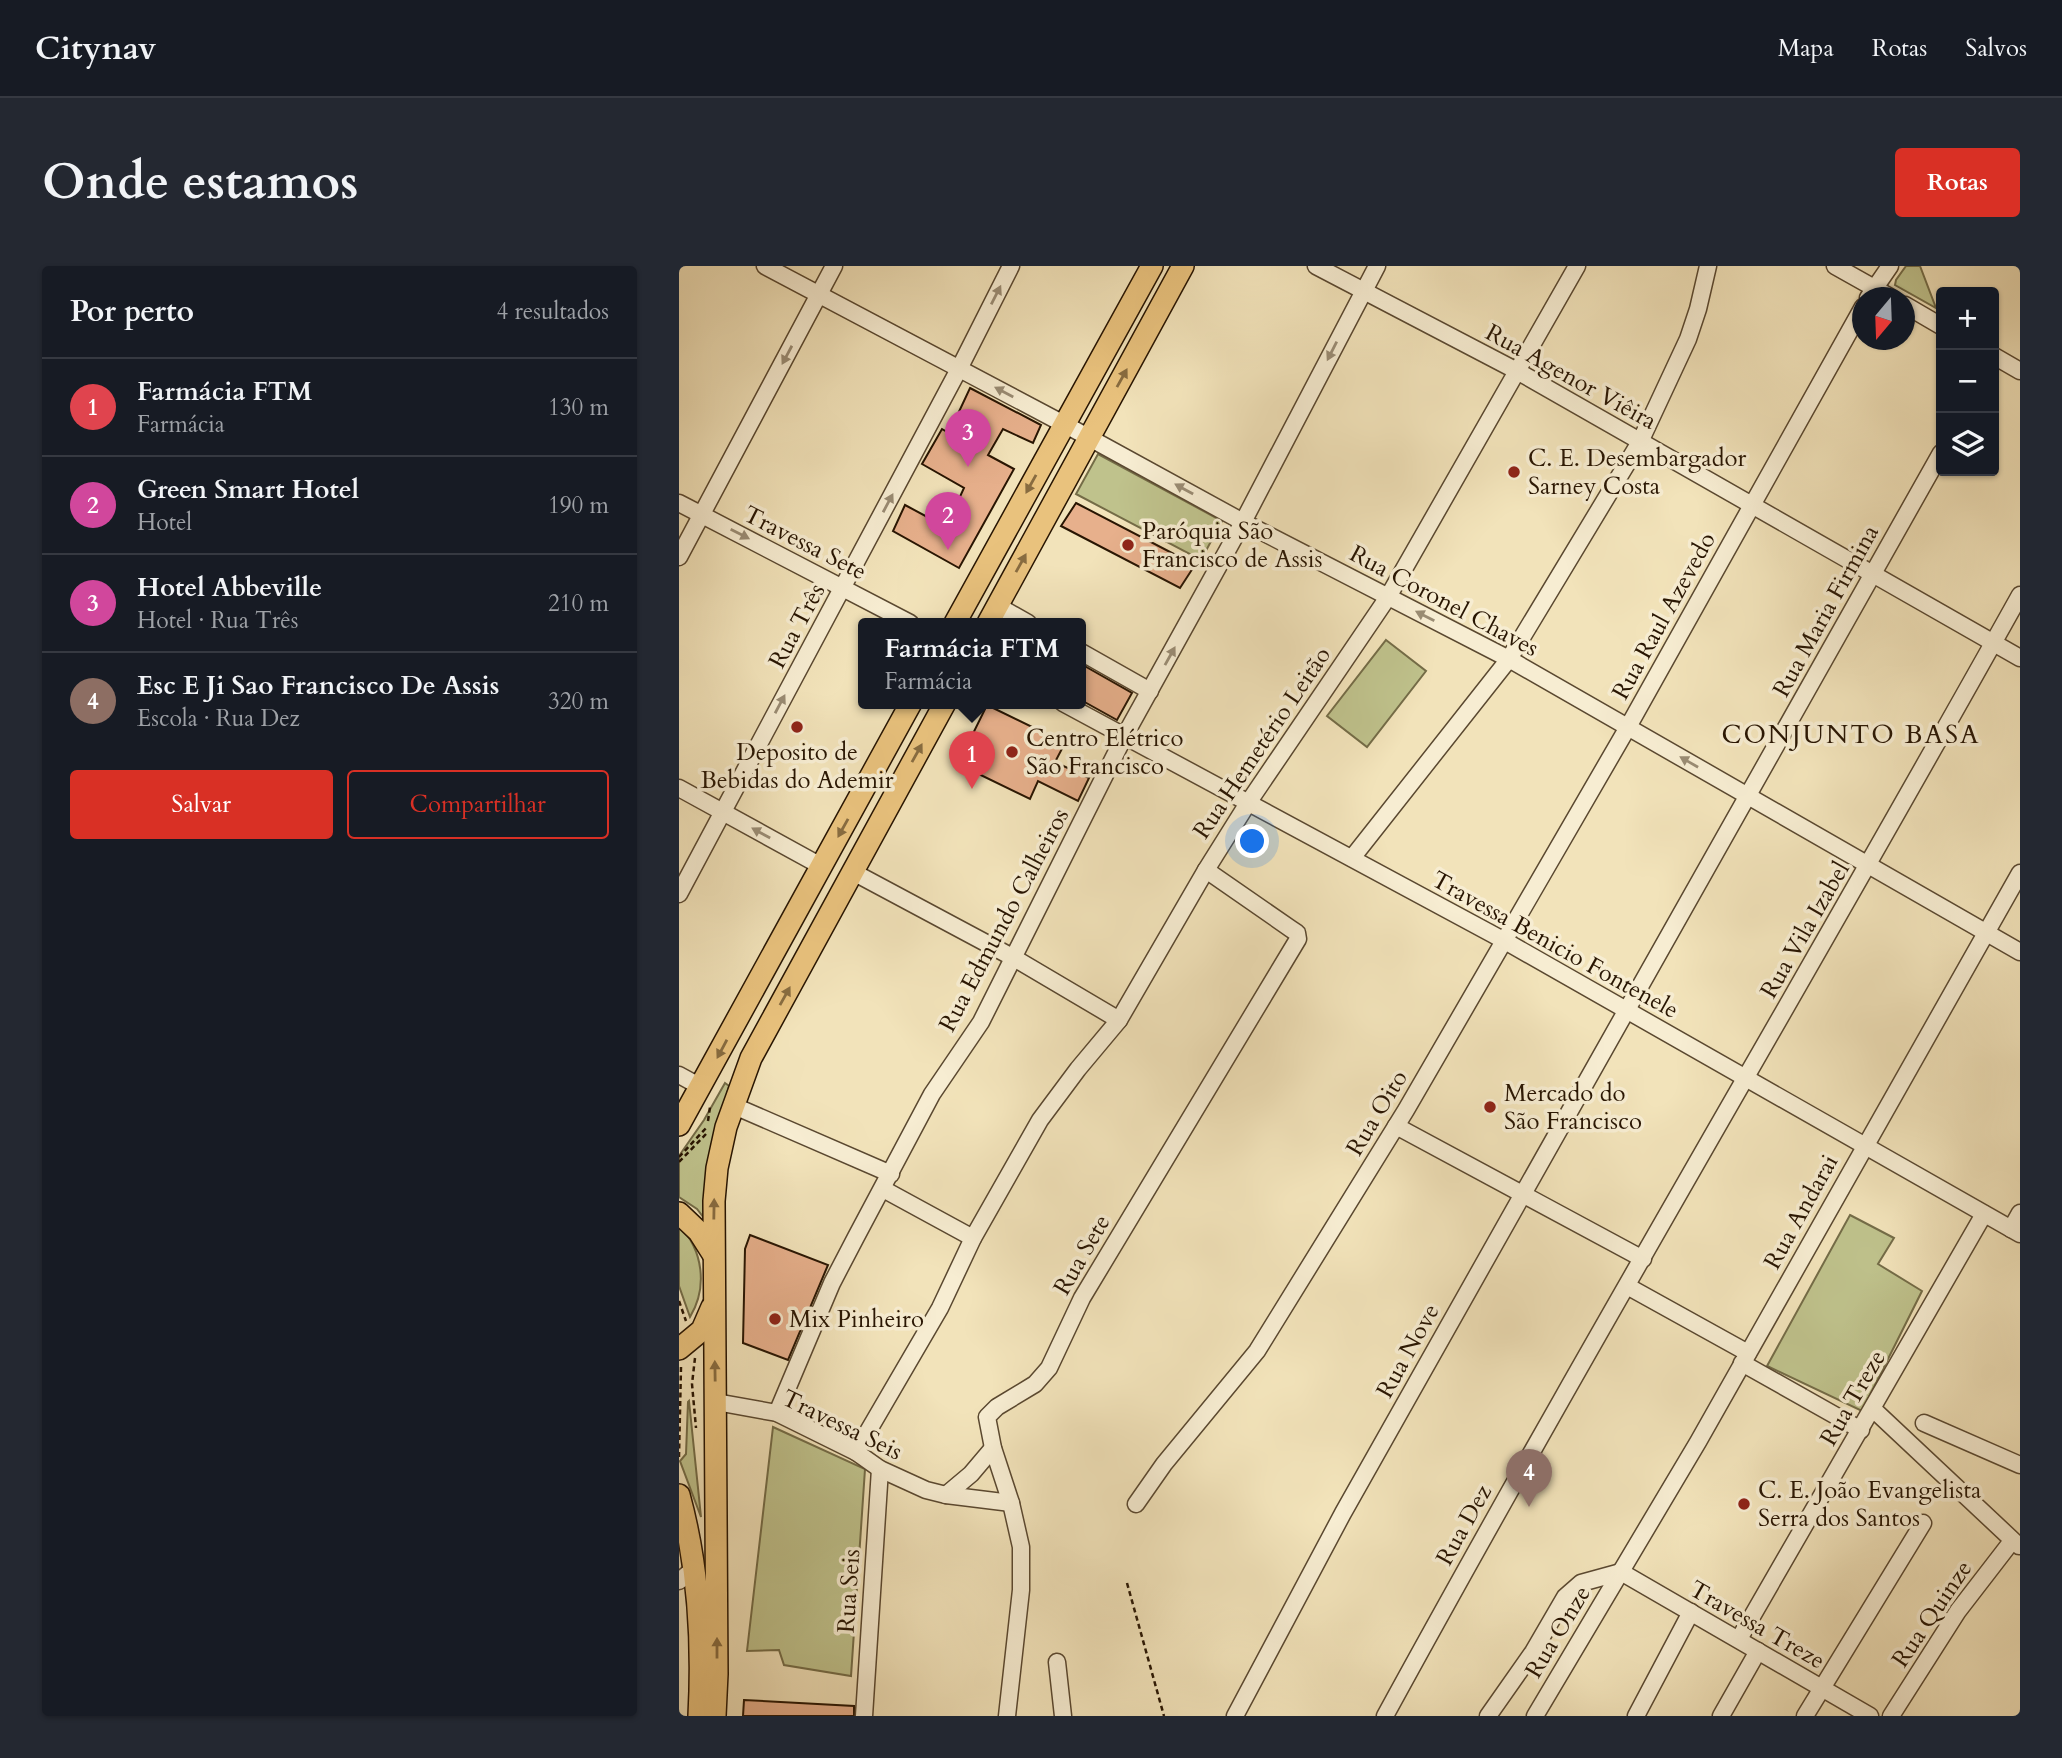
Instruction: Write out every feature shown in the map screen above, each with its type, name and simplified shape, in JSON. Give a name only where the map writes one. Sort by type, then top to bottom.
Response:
[{"type":"main road","points":[[958,618],[1152,266]]},
{"type":"main road","points":[[993,614],[1183,266]]},
{"type":"main road","points":[[679,1125],[908,709]]},
{"type":"main road","points":[[715,1716],[716,1402],[713,1256],[716,1130],[732,1105],[751,1058],[942,709]]},
{"type":"main road","points":[[679,1213],[699,1232],[713,1256]]},
{"type":"main road","points":[[684,1351],[706,1322],[714,1302]]},
{"type":"main road","points":[[679,1495],[688,1528],[687,1575],[700,1611],[699,1716]]},
{"type":"street","name":"Rua Coronel Chaves","points":[[765,266],[1243,522],[1509,659],[2020,952]]},
{"type":"street","points":[[679,558],[834,266]]},
{"type":"street","name":"Rua Três","points":[[679,894],[959,369],[1011,266]]},
{"type":"street","name":"Rua Agenor Viêira","points":[[1316,266],[1517,371],[2020,658]]},
{"type":"street","name":"Rua Edmundo Calheiros","points":[[777,1413],[832,1283],[932,1094],[981,1022],[1124,737],[1243,522],[1377,266]]},
{"type":"street","name":"Rua Hemetério Leitão","points":[[856,1452],[940,1308],[973,1238],[1040,1120],[1119,1020],[1248,803],[1388,597],[1577,266]]},
{"type":"street","points":[[1352,858],[1509,659],[1640,442],[1688,339],[1698,309],[1707,266]]},
{"type":"street","points":[[1835,266],[1852,266]]},
{"type":"street","points":[[1835,266],[1864,287]]},
{"type":"street","points":[[1875,287],[1890,266]]},
{"type":"street","points":[[1915,311],[1936,323]]},
{"type":"street","name":"Rua Raul Azevedo","points":[[1628,727],[1852,327]]},
{"type":"street","points":[[1999,360],[2020,371]]},
{"type":"street","name":"Rua Maria Firmina","points":[[1626,1011],[1936,462]]},
{"type":"street","name":"Travessa Sete","points":[[679,503],[900,618]]},
{"type":"street","name":"Rua Vila Izabel","points":[[1627,1286],[1869,865],[2020,595]]},
{"type":"street","points":[[1086,655],[1150,691]]},
{"type":"street","name":"Travessa Benicio Fontenele","points":[[1074,709],[1505,941],[2015,1232]]},
{"type":"street","name":"Rua Oito","points":[[1136,1504],[1164,1464],[1257,1351],[1396,1126],[1628,727]]},
{"type":"street","points":[[679,788],[821,866]]},
{"type":"street","name":"Rua Sete","points":[[1007,1716],[1021,1590],[1021,1547],[987,1418],[997,1406],[1035,1384],[1049,1368],[1082,1298],[1298,939],[1297,933],[1206,870]]},
{"type":"street","points":[[853,872],[1014,958],[1119,1020]]},
{"type":"street","name":"Rua Andarai","points":[[1621,1572],[2020,873]]},
{"type":"street","name":"Rua Nove","points":[[1235,1716],[1343,1513],[1626,1011]]},
{"type":"street","points":[[679,1075],[701,1087]]},
{"type":"street","points":[[732,1105],[887,1181],[973,1238]]},
{"type":"street","points":[[1396,1126],[1643,1259]]},
{"type":"street","points":[[2015,1232],[2020,1213]]},
{"type":"street","name":"Rua Treze","points":[[1739,1639],[1984,1214]]},
{"type":"street","points":[[1627,1286],[1861,1430]]},
{"type":"street","name":"Rua Dez","points":[[1385,1716],[1500,1506],[1627,1286]]},
{"type":"street","name":"Travessa Seis","points":[[716,1402],[777,1413],[856,1452],[880,1469],[926,1490],[1011,1503]]},
{"type":"street","points":[[1873,1409],[2016,1544]]},
{"type":"street","points":[[1924,1423],[2020,1465]]},
{"type":"street","points":[[946,1495],[971,1474],[993,1448]]},
{"type":"street","name":"Rua Seis","points":[[864,1716],[880,1469]]},
{"type":"street","points":[[1805,1716],[1923,1523]]},
{"type":"street","name":"Rua Quinze","points":[[1891,1716],[1958,1611],[2016,1544]]},
{"type":"street","points":[[1488,1716],[1532,1652],[1565,1597],[1581,1583],[1621,1572]]},
{"type":"street","name":"Travessa Treze","points":[[1621,1572],[1870,1716]]},
{"type":"street","name":"Rua Onze","points":[[1535,1716],[1621,1572]]},
{"type":"street","points":[[1636,1716],[1691,1612]]},
{"type":"street","points":[[1721,1716],[1758,1651]]},
{"type":"street","points":[[1057,1661],[1063,1716]]},
{"type":"path","points":[[679,1157],[712,1122],[716,1130],[679,1163]]},
{"type":"path","points":[[679,1301],[684,1351],[679,1457]]},
{"type":"path","points":[[684,1351],[696,1356],[692,1384],[697,1438]]},
{"type":"path","points":[[1127,1583],[1164,1716]]},
{"type":"green space","points":[[1906,266],[1920,266],[1936,308],[1915,296],[1915,287],[1899,287],[1895,285]]},
{"type":"green space","points":[[1098,454],[1222,521],[1201,560],[1076,494]]},
{"type":"green space","points":[[1386,640],[1426,671],[1367,747],[1327,716]]},
{"type":"green space","points":[[725,1083],[729,1086],[720,1121],[704,1218],[697,1209],[679,1197],[679,1156]]},
{"type":"green space","points":[[1850,1215],[1894,1238],[1878,1264],[1922,1291],[1862,1411],[1767,1366]]},
{"type":"green space","points":[[679,1225],[693,1246],[700,1269],[699,1293],[690,1317],[679,1286]]},
{"type":"green space","points":[[689,1401],[701,1517],[680,1461],[686,1454]]},
{"type":"green space","points":[[773,1427],[865,1469],[851,1676],[784,1665],[779,1650],[747,1651]]},
{"type":"building","points":[[970,388],[1041,425],[1033,443],[1003,429],[988,455],[1014,469],[959,568],[893,531],[905,505],[946,527],[964,488],[922,464],[942,429],[949,433]]},
{"type":"building","name":"Paróquia São Francisco de Assis","points":[[1076,503],[1195,565],[1180,588],[1061,526]]},
{"type":"building","points":[[1086,667],[1132,693],[1117,720],[1086,703]]},
{"type":"building","name":"Centro Elétrico São Francisco","points":[[985,709],[995,709],[1065,743],[1055,762],[1089,778],[1078,801],[1038,781],[1030,799],[958,764]]},
{"type":"building","name":"Mix Pinheiro","points":[[750,1235],[828,1265],[788,1360],[743,1343],[745,1249]]},
{"type":"building","points":[[744,1700],[854,1706],[854,1716],[743,1716]]},
{"type":"place","name":"Hotel Abbeville","points":[[968,467]]},
{"type":"place","name":"C. E. Desembargador Sarney Costa","points":[[1514,472]]},
{"type":"place","name":"Paróquia São Francisco de Assis","points":[[1128,545]]},
{"type":"place","name":"Green Smart Hotel","points":[[948,550]]},
{"type":"place","name":"Deposito de Bebidas do Ademir","points":[[797,727]]},
{"type":"place","name":"Centro Elétrico São Francisco","points":[[1012,752]]},
{"type":"place","name":"Farmácia FTM","points":[[972,789]]},
{"type":"place","name":"Mercado do São Francisco","points":[[1490,1107]]},
{"type":"place","name":"Mix Pinheiro","points":[[775,1319]]},
{"type":"place","name":"C. E. João Evangelista Serra dos Santos","points":[[1744,1504]]},
{"type":"place","name":"Esc E Ji Sao Francisco De Assis","points":[[1529,1507]]},
{"type":"district","name":"CONJUNTO BASA","points":[[1851,734]]}]
